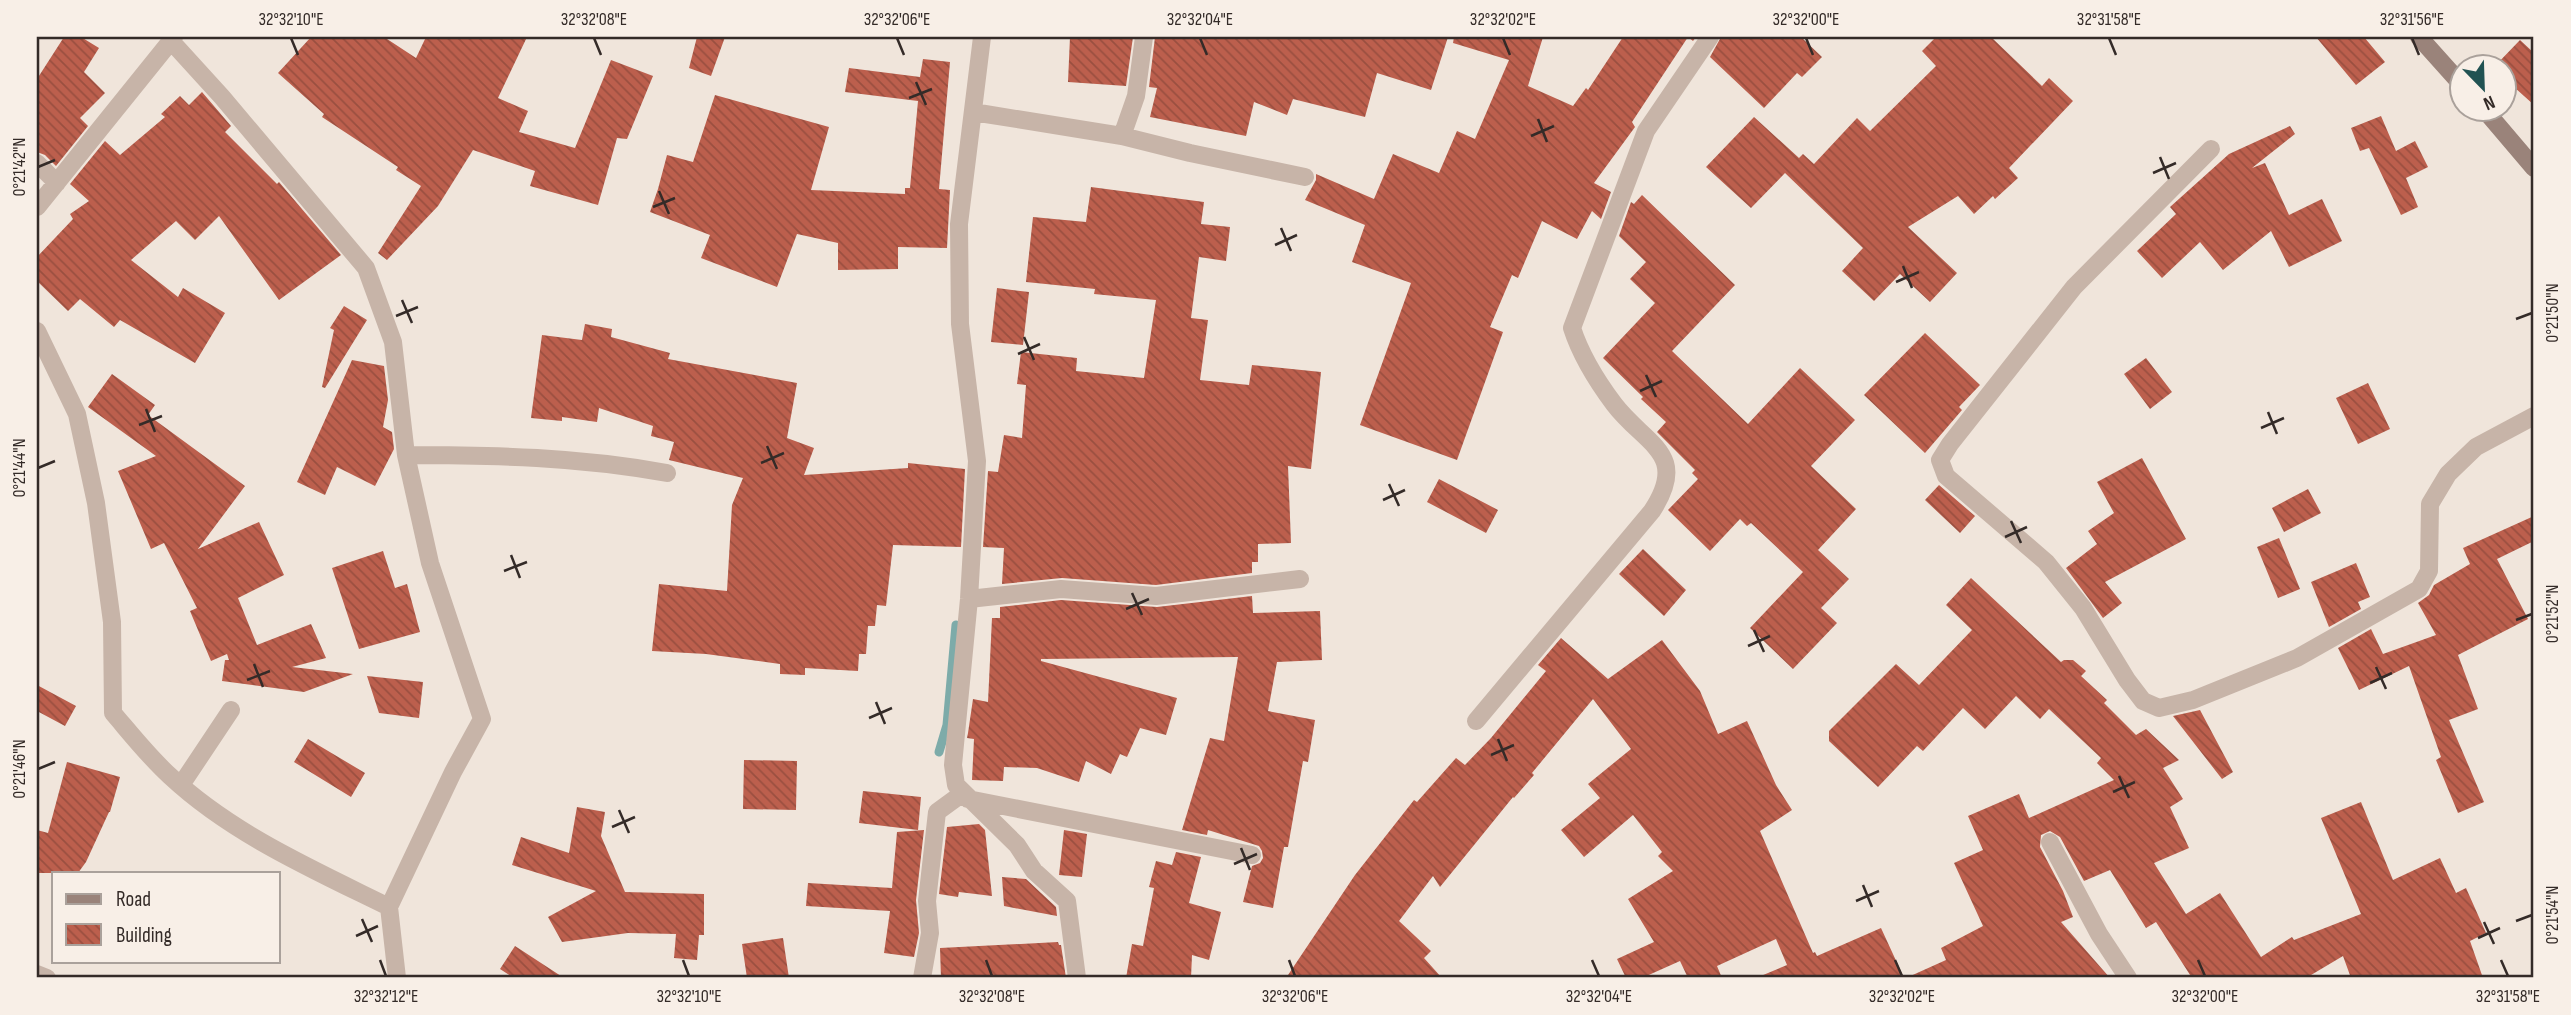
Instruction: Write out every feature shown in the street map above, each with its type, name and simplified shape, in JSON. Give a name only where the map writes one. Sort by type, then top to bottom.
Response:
[{"type":"street","points":[[982,37],[959,224],[960,324],[977,461],[969,599],[953,765],[956,786],[1017,845],[1034,871],[1067,901],[1077,978]]},
{"type":"street","points":[[1122,136],[1136,96],[1144,37]]},
{"type":"street","points":[[1476,721],[1665,492],[1666,465],[1660,452],[1615,406],[1581,356],[1572,328],[1646,131],[1710,37]]},
{"type":"street","points":[[2419,37],[2448,69]]},
{"type":"street","points":[[37,207],[172,39],[366,268],[393,342],[407,455],[430,563],[482,719],[453,772],[389,907],[397,978]]},
{"type":"street","points":[[973,112],[1122,136],[1304,177]]},
{"type":"street","points":[[2495,122],[2534,168]]},
{"type":"street","points":[[2211,149],[2074,286],[1940,460],[1946,475],[2046,562],[2082,608],[2143,701],[2159,708],[2193,700],[2297,658],[2420,589],[2429,571],[2430,504],[2448,474],[2476,447],[2534,416]]},
{"type":"street","points":[[37,163],[57,183]]},
{"type":"street","points":[[37,331],[76,414],[96,503],[113,622],[113,713],[169,776],[230,822],[320,873],[389,907]]},
{"type":"street","points":[[407,455],[527,456],[609,463],[667,473]]},
{"type":"street","points":[[969,599],[1061,589],[1156,596],[1300,579]]},
{"type":"street","points":[[180,785],[231,710]]},
{"type":"street","points":[[922,978],[930,933],[927,901],[937,812],[966,796],[1252,855]]},
{"type":"street","points":[[2050,842],[2099,934],[2128,978]]},
{"type":"street","points":[[37,974],[47,978]]},
{"type":"building","points":[[64,37],[81,37],[99,48],[84,72],[105,93],[80,118],[88,126],[56,166],[45,155],[37,152],[37,79]]},
{"type":"building","points":[[311,37],[384,37],[416,58],[426,37],[527,37],[498,98],[528,111],[519,132],[575,148],[611,60],[653,76],[627,139],[617,138],[598,205],[530,186],[535,171],[473,150],[438,206],[387,260],[378,253],[421,186],[396,170],[398,167],[322,117],[324,114],[278,73]]},
{"type":"building","points":[[697,37],[725,37],[711,76],[689,68]]},
{"type":"building","points":[[1070,37],[1133,37],[1126,86],[1068,82]]},
{"type":"building","points":[[1155,37],[1448,37],[1431,90],[1377,73],[1365,117],[1293,99],[1287,115],[1254,102],[1246,136],[1150,117],[1157,88],[1149,87]]},
{"type":"building","points":[[1454,37],[1543,37],[1528,86],[1573,106],[1586,88],[1588,90],[1623,37],[1688,37],[1632,122],[1635,127],[1594,183],[1611,192],[1601,219],[1592,211],[1577,239],[1542,221],[1518,278],[1512,275],[1490,327],[1503,332],[1457,460],[1360,425],[1411,283],[1352,262],[1365,225],[1305,200],[1316,180],[1316,174],[1374,199],[1393,154],[1439,173],[1457,131],[1475,139],[1509,60],[1453,43]]},
{"type":"building","points":[[1721,37],[1801,37],[1822,57],[1802,77],[1797,73],[1764,108],[1710,57]]},
{"type":"building","points":[[1936,37],[1991,37],[2042,86],[2049,78],[2073,101],[2009,168],[2018,178],[1995,199],[1993,196],[1974,214],[1958,196],[1908,227],[1957,273],[1930,302],[1900,274],[1874,301],[1842,271],[1863,248],[1785,173],[1751,208],[1706,167],[1754,117],[1799,158],[1803,154],[1814,164],[1857,118],[1870,131],[1936,66],[1922,51]]},
{"type":"building","points":[[2316,37],[2364,37],[2385,62],[2356,85]]},
{"type":"building","points":[[2520,40],[2534,53],[2534,105],[2518,91],[2518,52],[2508,52]]},
{"type":"building","points":[[923,59],[950,62],[939,189],[950,190],[947,248],[898,247],[898,269],[838,270],[838,243],[797,234],[777,287],[701,258],[710,235],[650,212],[667,155],[693,162],[715,95],[829,127],[811,190],[905,194],[905,188],[910,188],[918,101],[845,92],[849,68],[920,77]]},
{"type":"building","points":[[202,92],[231,126],[225,132],[277,184],[279,182],[341,255],[279,300],[219,216],[195,240],[176,221],[131,260],[178,297],[183,288],[225,313],[195,363],[120,320],[114,327],[80,299],[68,311],[37,281],[37,257],[73,219],[70,214],[89,201],[70,184],[105,141],[120,155],[165,117],[161,114],[180,96],[189,105]]},
{"type":"building","points":[[2381,116],[2396,151],[2415,141],[2428,167],[2406,178],[2418,207],[2401,215],[2369,148],[2360,151],[2351,128]]},
{"type":"building","points":[[2290,126],[2295,134],[2252,168],[2265,163],[2289,215],[2322,199],[2342,241],[2289,267],[2271,231],[2223,270],[2200,242],[2162,278],[2137,251],[2176,214],[2170,207],[2229,154]]},
{"type":"building","points":[[1091,187],[1204,202],[1201,224],[1230,227],[1226,261],[1199,257],[1191,318],[1208,320],[1200,380],[1249,385],[1252,365],[1321,372],[1311,469],[1288,466],[1291,543],[1258,544],[1258,562],[1252,562],[1252,573],[1156,585],[1062,578],[1002,584],[1004,548],[983,547],[988,471],[998,472],[1004,435],[1022,438],[1026,385],[1017,384],[1021,352],[1077,358],[1076,371],[1144,378],[1156,300],[1094,294],[1095,289],[1026,282],[1033,217],[1086,222]]},
{"type":"building","points":[[1642,195],[1735,285],[1672,351],[1748,424],[1800,368],[1855,420],[1811,466],[1856,509],[1818,550],[1849,579],[1821,608],[1837,623],[1793,669],[1750,628],[1803,572],[1751,523],[1747,526],[1740,519],[1710,551],[1668,510],[1698,479],[1692,473],[1695,470],[1657,432],[1666,422],[1603,358],[1655,303],[1630,279],[1646,262],[1619,236],[1631,202],[1634,204]]},
{"type":"building","points":[[997,288],[1029,292],[1023,345],[991,342]]},
{"type":"building","points":[[344,306],[367,320],[325,388],[322,387],[334,330],[330,328]]},
{"type":"building","points":[[585,324],[612,329],[611,337],[670,353],[668,359],[797,383],[787,438],[814,448],[804,475],[908,468],[908,463],[965,469],[961,547],[893,545],[886,606],[877,605],[875,626],[868,626],[866,654],[859,654],[858,671],[805,668],[805,675],[780,674],[780,664],[706,654],[652,651],[659,584],[727,591],[732,505],[743,478],[669,460],[674,442],[651,436],[653,426],[599,408],[597,422],[562,417],[562,421],[531,418],[542,335],[582,340]]},
{"type":"building","points":[[1925,333],[1980,385],[1959,407],[1962,410],[1925,453],[1864,395]]},
{"type":"building","points":[[2146,358],[2172,392],[2150,409],[2124,374]]},
{"type":"building","points":[[352,360],[384,366],[388,400],[383,427],[392,432],[394,449],[375,486],[337,467],[325,495],[297,482]]},
{"type":"building","points":[[112,374],[155,405],[148,415],[245,486],[198,549],[259,522],[284,575],[238,598],[257,645],[311,624],[326,658],[292,667],[353,674],[304,692],[222,681],[225,660],[229,660],[227,654],[211,661],[190,611],[197,608],[164,543],[151,549],[118,471],[156,456],[88,407]]},
{"type":"building","points":[[2368,383],[2390,429],[2358,444],[2336,398]]},
{"type":"building","points":[[2142,458],[2186,539],[2105,582],[2122,603],[2103,618],[2066,568],[2097,544],[2088,531],[2114,513],[2097,482]]},
{"type":"building","points":[[1439,479],[1498,510],[1486,533],[1427,502]]},
{"type":"building","points":[[1939,485],[1975,516],[1960,533],[1925,500]]},
{"type":"building","points":[[2308,489],[2321,513],[2284,532],[2272,508]]},
{"type":"building","points":[[2534,516],[2534,541],[2497,559],[2528,619],[2458,655],[2478,709],[2449,720],[2484,802],[2458,813],[2436,760],[2441,757],[2409,666],[2359,690],[2338,648],[2371,629],[2383,654],[2436,635],[2418,603],[2429,595],[2434,585],[2470,564],[2463,548]]},
{"type":"building","points":[[2279,538],[2300,589],[2278,598],[2257,547]]},
{"type":"building","points":[[1643,549],[1686,590],[1664,616],[1619,574]]},
{"type":"building","points":[[383,551],[395,588],[407,584],[420,632],[359,649],[332,568]]},
{"type":"building","points":[[2356,563],[2370,597],[2358,602],[2361,609],[2329,627],[2311,582]]},
{"type":"building","points":[[1971,578],[2061,662],[2073,660],[2086,671],[2081,676],[2107,700],[2104,703],[2136,735],[2146,729],[2179,760],[2163,768],[2183,799],[2170,807],[2189,848],[2154,863],[2186,914],[2220,893],[2261,957],[2292,937],[2294,940],[2361,914],[2321,818],[2361,802],[2393,880],[2440,858],[2456,893],[2466,888],[2486,933],[2470,941],[2483,978],[2351,978],[2343,956],[2306,978],[2192,978],[2156,922],[2146,928],[2110,870],[2084,881],[2060,837],[2050,831],[2041,835],[2040,847],[2073,917],[2061,922],[2110,978],[1906,978],[1946,960],[1941,948],[1983,926],[1954,863],[1983,850],[1968,816],[2019,794],[2029,818],[2114,780],[2097,763],[2101,758],[2049,709],[2040,719],[2016,696],[1985,729],[1963,708],[1923,751],[1917,746],[1878,787],[1829,741],[1829,731],[1896,664],[1919,685],[1972,630],[1946,605]]},
{"type":"building","points":[[1252,596],[1253,613],[1320,611],[1322,660],[1277,662],[1268,711],[1315,720],[1308,762],[1303,761],[1288,847],[1284,847],[1273,908],[1243,902],[1252,866],[1260,863],[1263,858],[1259,846],[1208,830],[1207,835],[1182,830],[1210,738],[1224,741],[1238,657],[1041,659],[1177,698],[1166,735],[1140,728],[1127,757],[1120,754],[1111,774],[1086,761],[1079,782],[1037,768],[1004,767],[1003,781],[972,780],[974,739],[967,738],[973,699],[988,702],[992,618],[1000,618],[1000,607],[1061,600],[1157,607]]},
{"type":"building","points":[[1561,638],[1608,679],[1662,640],[1700,691],[1718,734],[1747,721],[1776,785],[1792,810],[1760,831],[1813,953],[1817,956],[1881,928],[1904,978],[1756,978],[1787,965],[1776,939],[1717,966],[1722,978],[1688,978],[1680,961],[1642,978],[1626,978],[1617,959],[1654,942],[1628,899],[1673,871],[1658,856],[1662,852],[1633,815],[1584,857],[1561,830],[1600,798],[1588,784],[1631,749],[1593,699],[1532,773],[1534,775],[1440,887],[1433,876],[1399,921],[1431,951],[1424,958],[1442,978],[1286,978],[1355,875],[1414,800],[1417,802],[1456,758],[1465,765],[1491,738],[1546,671],[1538,665]]},
{"type":"building","points":[[367,676],[423,682],[419,718],[379,713]]},
{"type":"building","points":[[37,685],[76,706],[65,726],[37,711]]},
{"type":"building","points":[[2200,710],[2233,772],[2222,779],[2173,716]]},
{"type":"building","points":[[308,739],[365,773],[351,797],[294,762]]},
{"type":"building","points":[[744,760],[797,761],[796,810],[743,809]]},
{"type":"building","points":[[67,762],[120,777],[110,812],[79,872],[37,873],[37,830],[48,833]]},
{"type":"building","points":[[863,791],[921,797],[918,830],[859,823]]},
{"type":"building","points":[[577,807],[605,812],[601,836],[625,892],[704,894],[704,935],[699,935],[697,960],[674,958],[676,934],[628,933],[562,942],[548,917],[596,891],[512,865],[521,837],[569,853]]},
{"type":"building","points":[[979,824],[985,830],[992,896],[959,892],[958,897],[939,894],[947,827]]},
{"type":"building","points":[[924,830],[916,900],[919,933],[914,957],[884,953],[890,911],[806,906],[808,883],[892,888],[897,832]]},
{"type":"building","points":[[1064,830],[1087,834],[1082,877],[1059,875]]},
{"type":"building","points":[[1176,852],[1201,857],[1189,903],[1221,912],[1209,960],[1192,955],[1191,978],[1126,978],[1132,944],[1143,946],[1154,888],[1149,887],[1156,861],[1172,865]]},
{"type":"building","points":[[1002,877],[1026,879],[1056,907],[1057,916],[1004,906]]},
{"type":"building","points":[[783,938],[789,978],[747,978],[742,944]]},
{"type":"building","points":[[1058,942],[1061,945],[1066,978],[941,978],[940,948]]},
{"type":"building","points":[[515,946],[564,978],[514,978],[500,969]]},
{"type":"waterway","points":[[939,752],[947,725],[956,625]]}]
